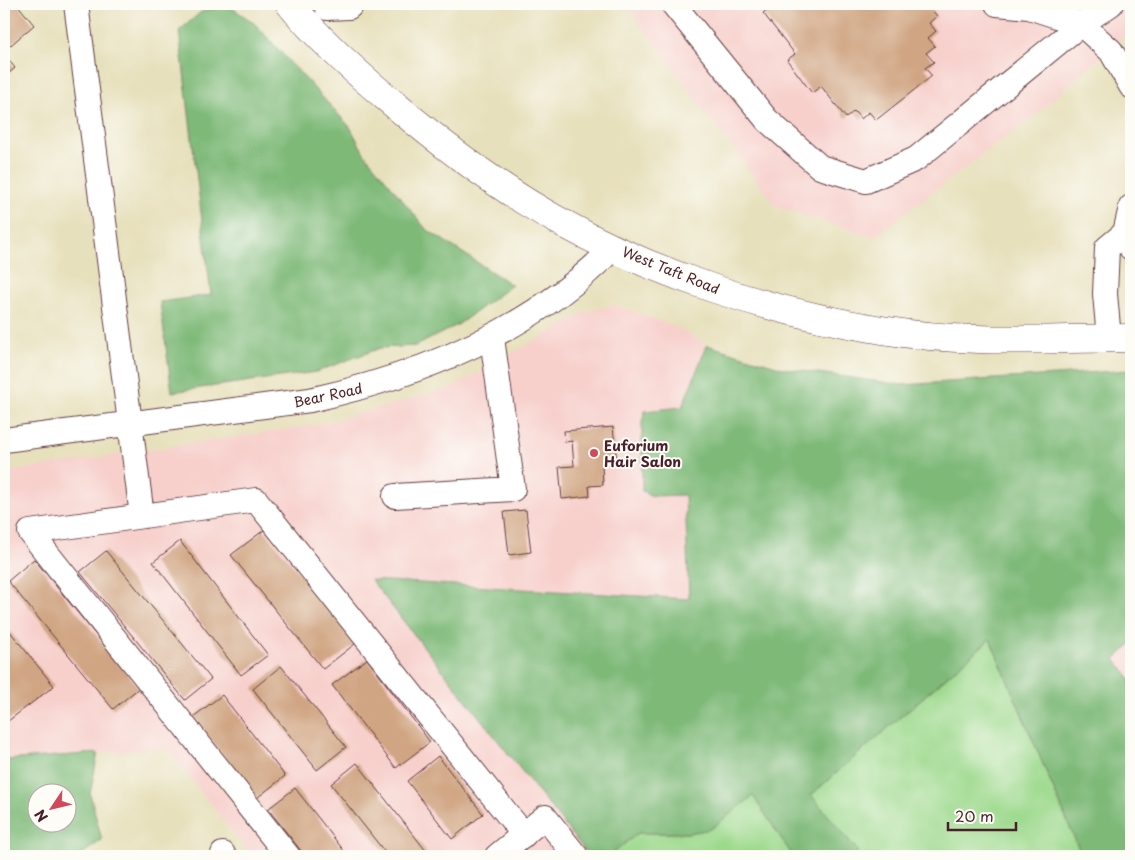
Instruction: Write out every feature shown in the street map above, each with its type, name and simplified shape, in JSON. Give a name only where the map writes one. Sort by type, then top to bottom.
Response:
[{"type":"main road","name":"West Taft Road","points":[[290,4],[321,12],[361,77],[437,140],[516,196],[558,221],[659,268],[731,294],[796,312],[882,330],[980,340],[1120,338]]},
{"type":"street","points":[[76,4],[142,516]]},
{"type":"street","points":[[321,12],[349,7],[352,4]]},
{"type":"street","points":[[673,4],[768,120],[820,167],[866,181],[916,159],[1081,24],[1112,4]]},
{"type":"street","points":[[997,4],[1029,7],[1081,24]]},
{"type":"street","points":[[1068,4],[1081,24],[1110,51],[1131,86]]},
{"type":"street","points":[[1120,338],[1105,294],[1107,248],[1128,241],[1131,207]]},
{"type":"street","name":"Bear Road","points":[[4,440],[310,400],[357,390],[432,365],[492,338],[560,296],[614,247]]},
{"type":"street","points":[[395,496],[512,489],[492,338]]},
{"type":"street","points":[[288,856],[30,532],[256,500],[524,835]]},
{"type":"street","points":[[497,856],[545,817],[576,856]]},
{"type":"shaded area","points":[[625,4],[1131,4],[1131,30],[1034,116],[873,237],[776,206]]},
{"type":"shaded area","points":[[615,305],[675,326],[707,345],[682,407],[645,411],[652,496],[685,494],[689,599],[372,580],[591,856],[251,856],[167,748],[4,760],[4,472],[321,424],[451,388],[586,312]]},
{"type":"shaded area","points":[[1131,644],[1131,680],[1114,659]]},
{"type":"green space","points":[[226,4],[253,22],[350,127],[364,153],[426,229],[512,285],[459,324],[416,346],[380,348],[316,372],[172,392],[160,302],[211,295],[179,31],[201,12]]},
{"type":"green space","points":[[707,345],[783,368],[902,385],[1131,370],[1131,644],[1115,659],[1131,680],[1131,856],[1082,856],[990,639],[811,795],[858,851],[853,856],[793,856],[753,796],[711,829],[689,833],[638,833],[609,856],[589,856],[371,580],[689,599],[685,495],[652,496],[642,491],[642,422],[645,411],[682,407]]},
{"type":"green space","points":[[990,639],[1082,856],[853,856],[858,852],[811,795]]},
{"type":"green space","points":[[98,753],[90,794],[102,840],[79,856],[4,856],[4,760]]},
{"type":"green space","points":[[753,795],[793,856],[609,856],[638,833],[689,833]]},
{"type":"building","points":[[4,4],[17,4],[34,25],[4,51]]},
{"type":"building","points":[[769,4],[927,4],[937,16],[929,23],[936,31],[928,38],[935,46],[926,53],[934,62],[925,68],[932,76],[876,120],[869,112],[861,119],[854,111],[846,118],[821,86],[812,93],[787,60],[795,54],[763,13],[771,6]]},
{"type":"building","points":[[4,54],[15,68],[4,77]]},
{"type":"building","name":"Euforium Hair Salon","points":[[613,427],[617,464],[602,466],[603,485],[589,486],[590,496],[562,499],[559,467],[574,466],[572,441],[565,442],[564,431]]},
{"type":"building","points":[[526,510],[531,552],[509,555],[504,512]]},
{"type":"building","points":[[264,530],[356,643],[323,669],[231,555]]},
{"type":"building","points":[[180,541],[268,655],[241,675],[153,562]]},
{"type":"building","points":[[106,551],[211,679],[185,700],[80,572]]},
{"type":"building","points":[[34,559],[139,688],[113,709],[8,581]]},
{"type":"building","points":[[4,624],[54,686],[8,721],[4,715]]},
{"type":"building","points":[[367,659],[430,742],[396,768],[332,685]]},
{"type":"building","points":[[281,666],[346,747],[317,770],[253,689]]},
{"type":"building","points":[[222,695],[285,776],[257,798],[193,717]]},
{"type":"building","points":[[438,756],[483,814],[452,839],[407,781]]},
{"type":"building","points":[[357,763],[427,852],[421,856],[388,856],[331,784]]},
{"type":"building","points":[[295,788],[348,856],[305,856],[268,809]]},
{"type":"place","name":"Euforium Hair Salon","points":[[594,453]]}]
